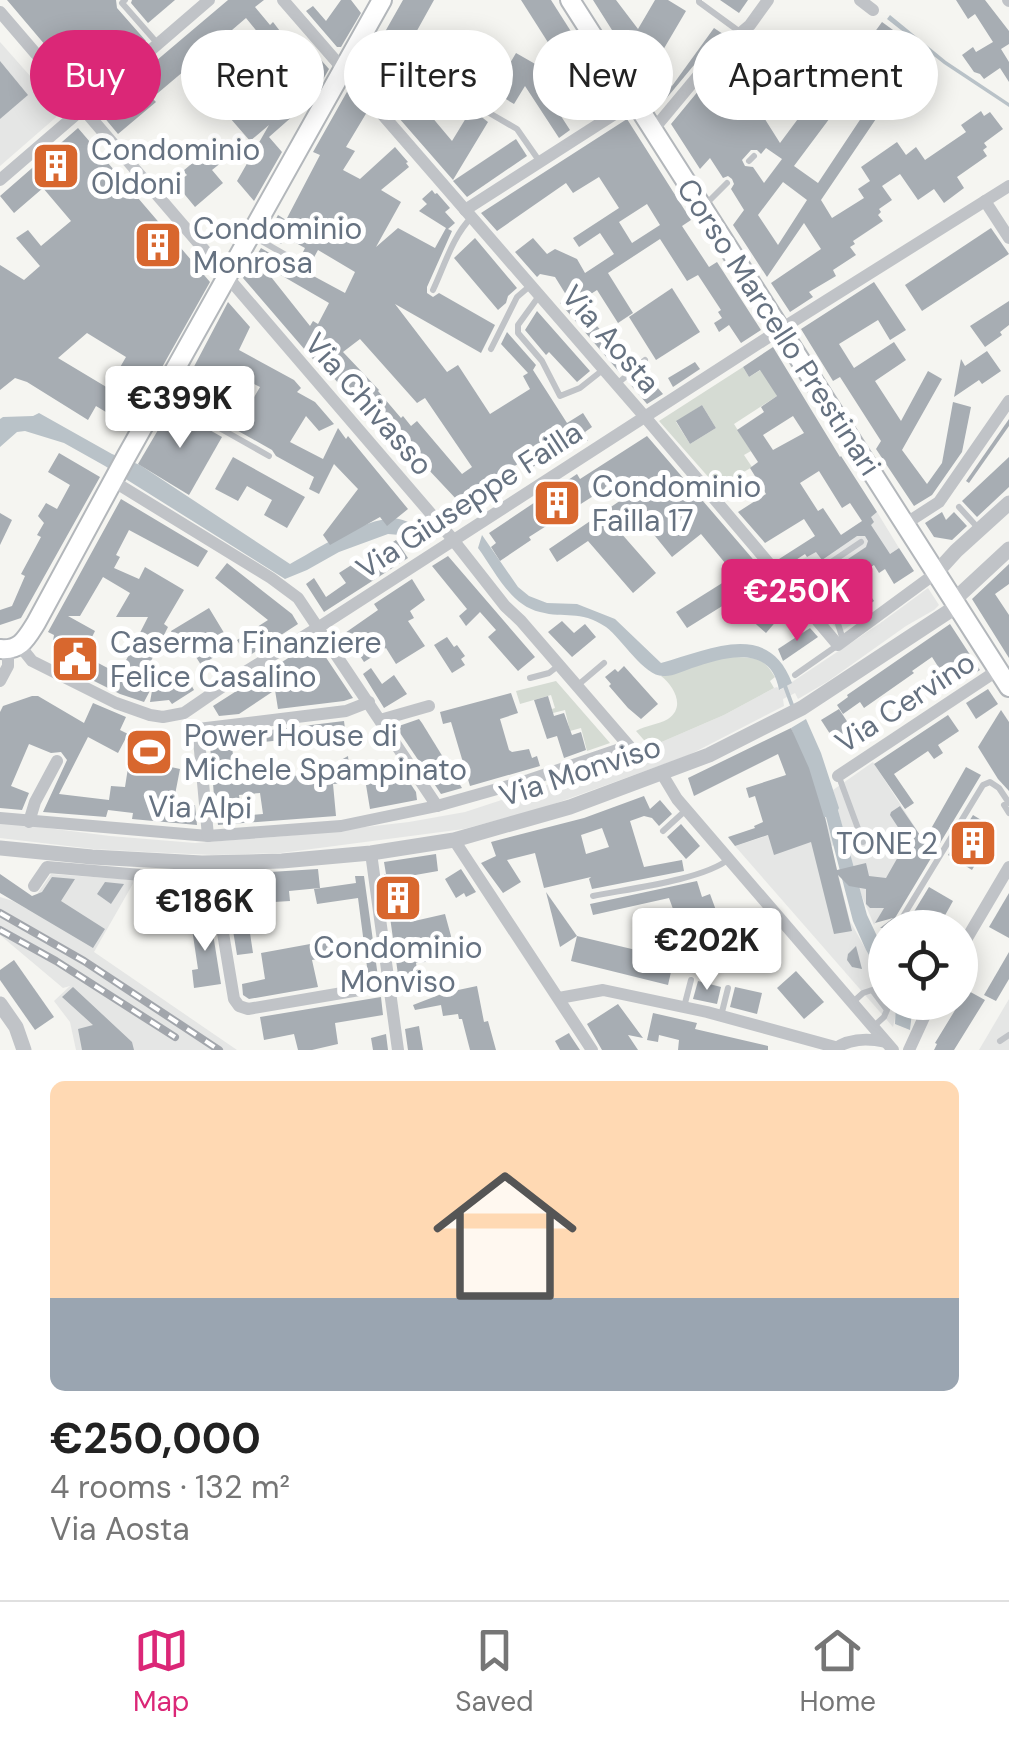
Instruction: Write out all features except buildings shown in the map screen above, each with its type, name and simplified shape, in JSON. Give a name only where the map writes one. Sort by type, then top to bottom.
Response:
[{"type":"main road","points":[[9,648],[36,613],[119,471],[382,0]]},
{"type":"main road","name":"Corso Marcello Prestinari","points":[[570,0],[589,30]]},
{"type":"main road","name":"Corso Marcello Prestinari","points":[[647,120],[1009,687]]},
{"type":"street","points":[[161,41],[194,6],[209,0]]},
{"type":"street","name":"Via Aosta","points":[[283,0],[841,643]]},
{"type":"street","points":[[744,30],[768,0]]},
{"type":"street","points":[[860,0],[873,10]]},
{"type":"street","name":"Via Chivasso","points":[[0,12],[30,48]]},
{"type":"street","points":[[654,130],[693,82]]},
{"type":"street","points":[[0,180],[70,120]]},
{"type":"street","name":"Via Chivasso","points":[[91,120],[453,540],[505,614],[530,621],[559,665],[629,746]]},
{"type":"street","points":[[469,214],[605,120]]},
{"type":"street","name":"Via Giuseppe Failla","points":[[184,713],[1009,186]]},
{"type":"street","points":[[985,201],[1009,238]]},
{"type":"street","points":[[905,524],[939,502],[1009,401]]},
{"type":"street","points":[[119,471],[298,598],[437,806]]},
{"type":"street","points":[[841,643],[936,573],[1009,503]]},
{"type":"street","name":"Via Monviso","points":[[34,886],[48,867],[164,878],[282,861],[371,854],[454,840],[570,807],[709,755],[795,712],[956,602],[1009,548]]},
{"type":"street","points":[[0,681],[8,666],[9,648],[150,715],[184,713],[198,729],[208,836]]},
{"type":"street","name":"Via Cervino","points":[[838,776],[998,670]]},
{"type":"street","points":[[198,729],[346,711],[369,702]]},
{"type":"street","points":[[380,720],[429,706]]},
{"type":"street","name":"Via Alpi","points":[[0,818],[208,836],[341,826],[437,806],[629,746]]},
{"type":"street","points":[[29,822],[58,761]]},
{"type":"street","points":[[662,774],[686,810],[890,1046]]},
{"type":"street","points":[[454,840],[592,1050]]},
{"type":"street","name":"Via Monviso","points":[[0,848],[214,870]]},
{"type":"street","points":[[371,854],[398,1050]]},
{"type":"street","points":[[978,920],[1009,867]]},
{"type":"street","points":[[214,870],[234,999],[239,1006],[248,1009],[389,985]]},
{"type":"street","points":[[560,998],[603,990],[721,1016],[834,1049],[870,1038],[890,1046]]},
{"type":"street","points":[[0,1004],[16,1027],[24,1050]]},
{"type":"street","points":[[909,1050],[923,1020]]},
{"type":"lane","points":[[125,0],[122,2],[146,30]]},
{"type":"lane","points":[[699,0],[738,30]]},
{"type":"lane","points":[[711,19],[722,19]]},
{"type":"lane","points":[[501,120],[517,129],[540,162]]},
{"type":"lane","points":[[703,207],[727,184]]},
{"type":"lane","points":[[433,290],[469,214]]},
{"type":"lane","points":[[250,235],[298,262]]},
{"type":"lane","points":[[491,350],[517,298],[535,290]]},
{"type":"lane","points":[[535,290],[518,333],[542,361],[560,396],[580,388],[604,369]]},
{"type":"lane","points":[[617,384],[645,360]]},
{"type":"lane","points":[[161,395],[268,456]]},
{"type":"lane","points":[[960,508],[980,530]]},
{"type":"lane","points":[[795,675],[841,643],[821,569],[861,542]]},
{"type":"lane","points":[[577,686],[604,663]]},
{"type":"lane","points":[[530,678],[549,673],[559,665]]},
{"type":"lane","points":[[838,776],[863,842]]},
{"type":"lane","points":[[907,910],[983,784],[990,782],[999,788],[1009,813]]},
{"type":"lane","points":[[663,831],[686,810]]},
{"type":"lane","points":[[592,896],[696,874],[719,867],[729,859]]},
{"type":"lane","points":[[684,1008],[691,980]]},
{"type":"lane","points":[[721,1016],[728,988]]},
{"type":"lane","points":[[852,1002],[872,990],[887,1010],[873,1026]]},
{"type":"lane","points":[[1000,1041],[1009,1035]]},
{"type":"shaded area","points":[[890,15],[908,30],[901,30],[887,19]]},
{"type":"shaded area","points":[[0,42],[30,76],[30,120],[53,120],[0,166]]},
{"type":"shaded area","points":[[938,54],[1009,103],[1009,107],[944,64]]},
{"type":"shaded area","points":[[743,367],[749,377],[764,368],[777,396],[734,424],[751,451],[744,455],[752,467],[718,488],[659,421]],"holes":[[[702,405],[716,428],[690,444],[676,422]]]},
{"type":"shaded area","points":[[39,413],[112,454],[140,465],[290,564],[343,534],[387,519],[406,521],[427,533],[422,549],[400,535],[388,534],[339,552],[285,579],[64,443],[25,431],[17,432],[0,447],[0,419]]},
{"type":"shaded area","points":[[877,512],[899,548],[841,586],[861,617],[840,633],[787,569]]},
{"type":"shaded area","points":[[482,535],[518,587],[529,596],[547,603],[577,604],[615,619],[661,663],[717,647],[753,645],[768,651],[781,663],[792,683],[779,690],[767,665],[744,657],[718,660],[670,676],[656,674],[596,621],[540,612],[520,602],[478,548]]},
{"type":"shaded area","points":[[928,588],[939,605],[934,610],[798,699],[795,693],[783,699],[784,706],[689,755],[543,808],[464,829],[281,853],[147,852],[0,838],[0,822],[195,843],[409,822],[465,812],[650,747],[774,688],[780,690]]},
{"type":"shaded area","points":[[735,657],[763,662],[775,677],[770,681],[774,688],[650,747],[636,731],[668,719],[677,703],[674,691],[661,676]]},
{"type":"shaded area","points":[[556,681],[610,743],[587,751],[581,728],[570,731],[565,710],[553,713],[551,695],[520,704],[516,691]]},
{"type":"shaded area","points":[[806,719],[821,753],[868,917],[868,953],[853,921],[826,817],[791,728]]},
{"type":"shaded area","points":[[873,762],[924,841],[883,910],[868,911],[846,842],[831,846],[850,921],[868,953],[868,998],[735,846],[825,817],[831,836],[844,834],[833,790]]},
{"type":"shaded area","points":[[51,874],[135,880],[94,952],[237,1050],[76,1050],[70,1022],[54,1001],[70,986],[63,988],[0,935],[0,897],[27,909]]},
{"type":"shaded area","points":[[1009,999],[1009,1050],[979,1050]]},
{"type":"shaded area","points":[[895,1020],[911,1020],[910,1030],[895,1024]]},
{"type":"waterway","points":[[785,686],[792,705]]},
{"type":"railway","points":[[0,913],[84,961],[219,1050]]},
{"type":"railway","points":[[0,930],[175,1037]]},
{"type":"place","name":"Condominio Oldoni","points":[[56,166]]},
{"type":"place","name":"Condominio Monrosa","points":[[158,245]]},
{"type":"place","name":"Condominio Failla 17","points":[[557,503]]},
{"type":"place","name":"Caserma Finanziere Felice Casalino","points":[[75,659]]},
{"type":"place","name":"Power House di Michele Spampinato","points":[[149,752]]},
{"type":"place","name":"TONE 2","points":[[973,843]]},
{"type":"place","name":"Condominio Monviso","points":[[398,898]]}]
